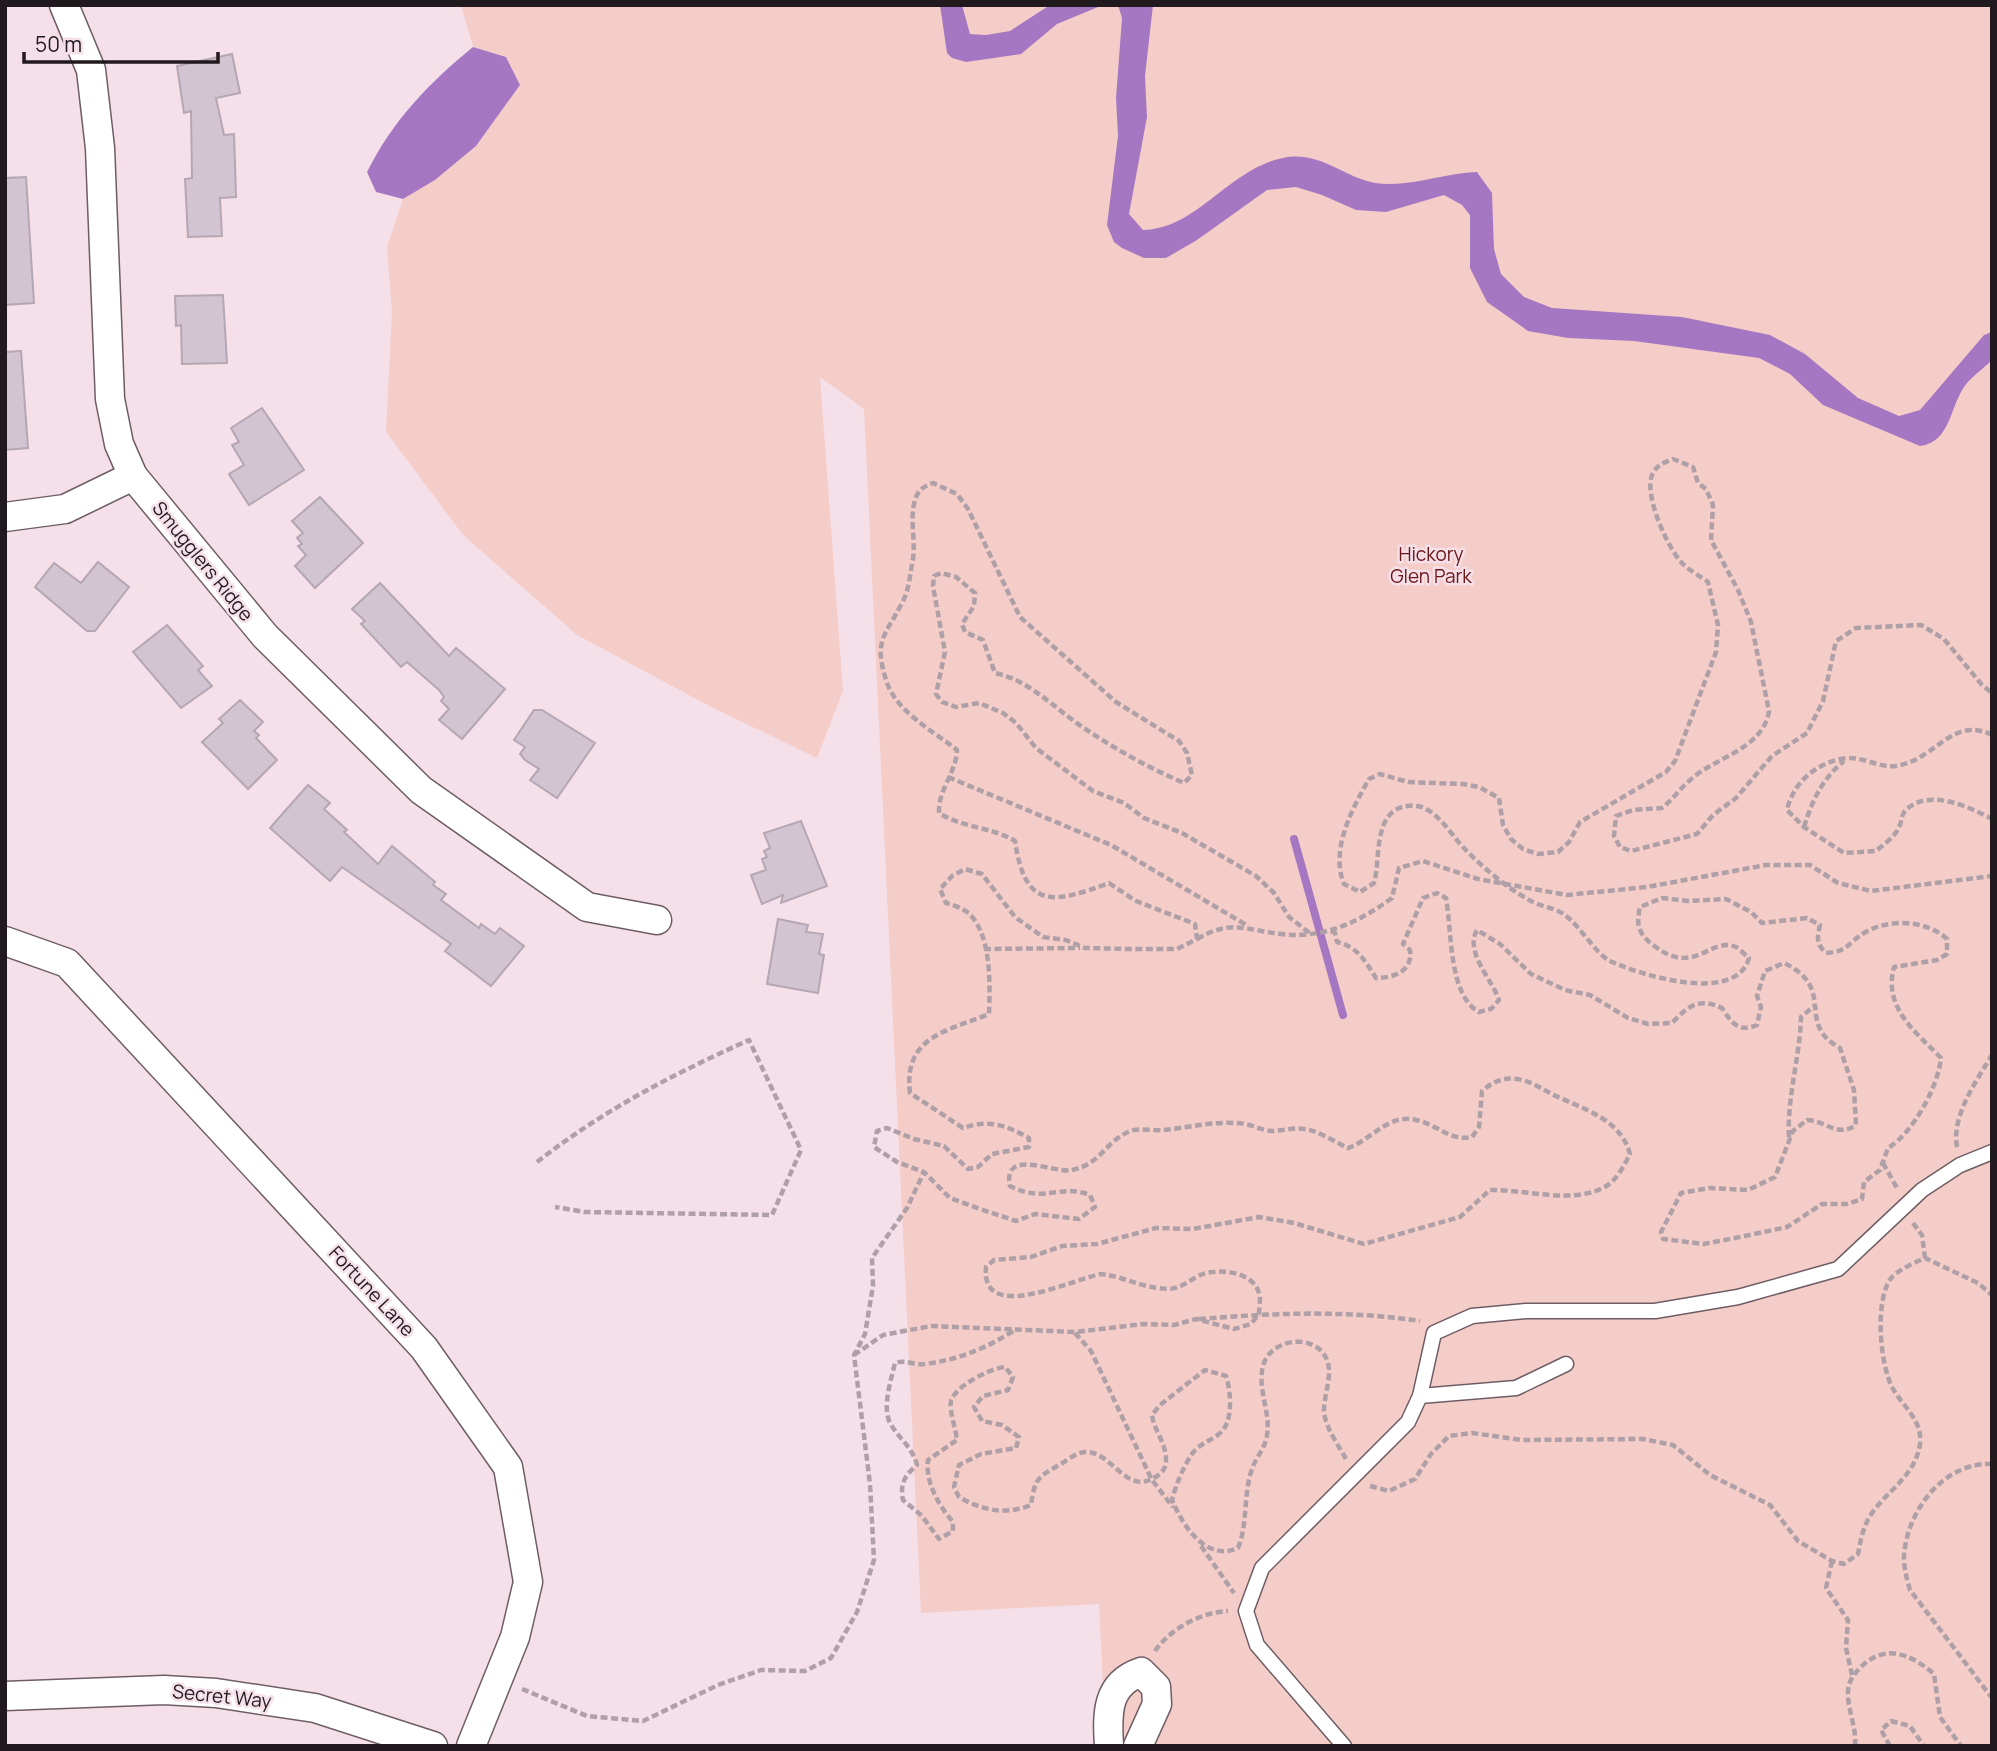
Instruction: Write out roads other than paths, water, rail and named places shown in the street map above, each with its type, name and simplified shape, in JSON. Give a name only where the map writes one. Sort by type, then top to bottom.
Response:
[{"type":"street","name":"Smugglers Ridge","points":[[64,5],[91,70],[100,148],[110,399],[119,444],[134,476],[265,636],[421,790],[587,907],[657,920]]},
{"type":"street","points":[[5,517],[65,509],[134,476]]},
{"type":"street","name":"Fortune Lane","points":[[5,941],[67,963],[424,1348],[508,1467],[528,1581],[515,1637],[471,1746]]},
{"type":"street","points":[[1109,1746],[1107,1710],[1116,1689],[1128,1676],[1141,1672],[1156,1687],[1157,1704],[1138,1746]]},
{"type":"street","name":"Secret Way","points":[[5,1696],[164,1690],[216,1693],[315,1707],[433,1746]]},
{"type":"lane","points":[[1345,1746],[1258,1644],[1246,1611],[1262,1568],[1408,1422],[1420,1396],[1434,1334],[1472,1316],[1526,1311],[1655,1311],[1738,1297],[1838,1269],[1904,1206],[1961,1165],[1992,1152]]},
{"type":"lane","points":[[1420,1396],[1517,1388],[1566,1364]]},
{"type":"waterway","points":[[1294,839],[1343,1015]]},
{"type":"park label","name":"Hickory Glen Park","points":[[1431,565]]}]
